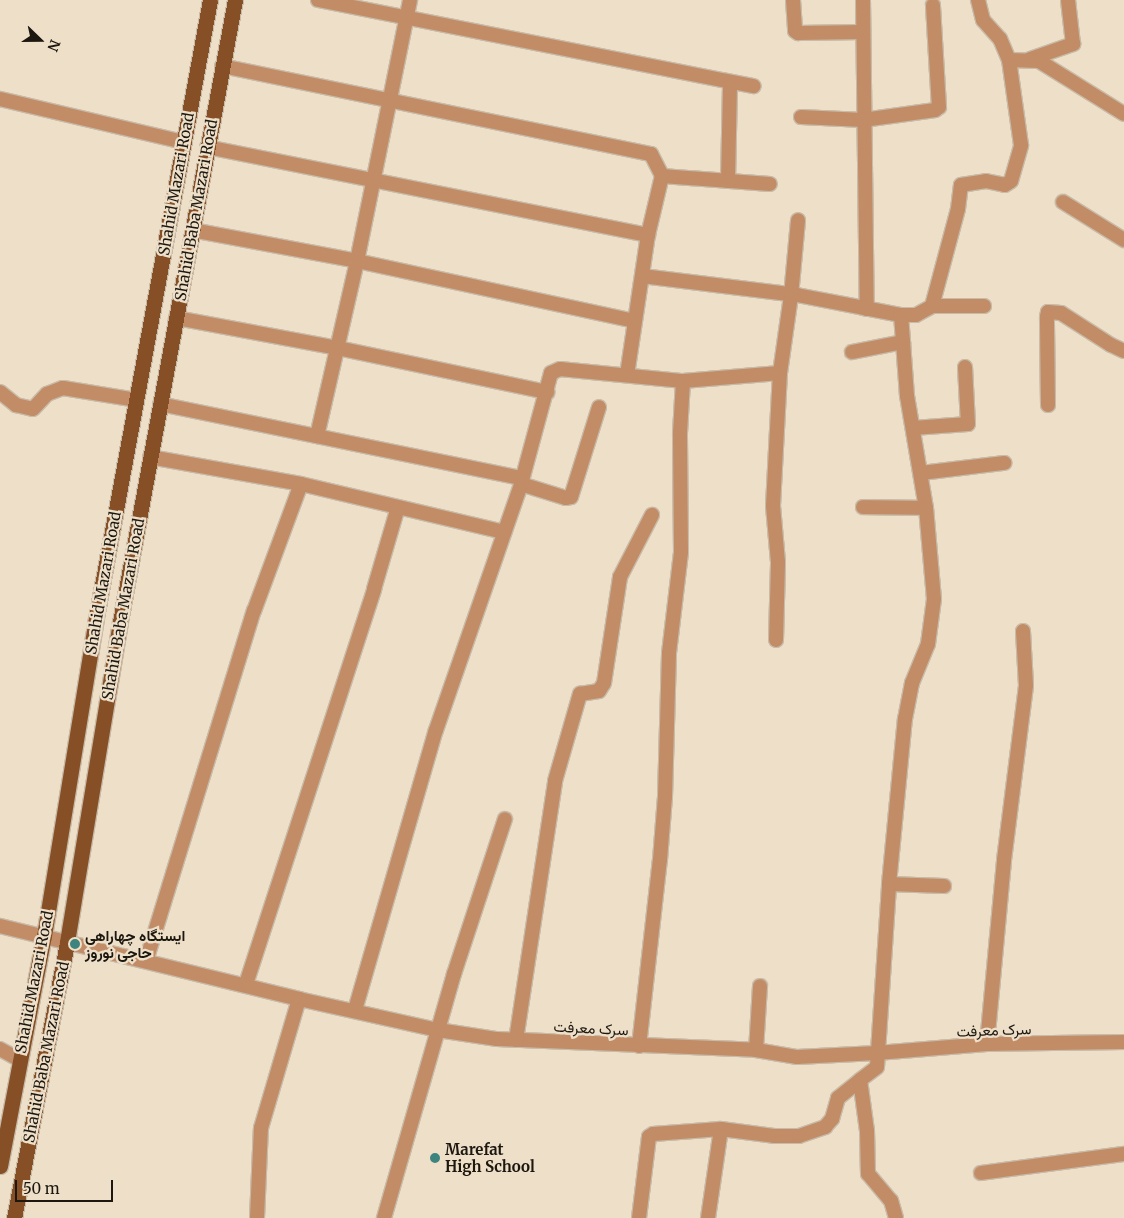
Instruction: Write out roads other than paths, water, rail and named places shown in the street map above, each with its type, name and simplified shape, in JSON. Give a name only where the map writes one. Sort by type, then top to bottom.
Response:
[{"type":"main road","name":"Shahid Mazari Road","points":[[0,1166],[44,936],[96,618],[210,0]]},
{"type":"main road","name":"Shahid Baba Mazari Road","points":[[14,1218],[67,942],[120,622],[235,0]]},
{"type":"street","points":[[318,0],[406,16],[730,83],[754,86]]},
{"type":"street","points":[[317,436],[357,262],[372,180],[410,0]]},
{"type":"street","points":[[793,0],[795,31],[798,33],[863,32]]},
{"type":"street","points":[[863,0],[863,120],[867,309]]},
{"type":"street","points":[[932,306],[956,218],[961,185],[986,181],[1005,185],[1011,181],[1021,144],[1009,60],[1000,39],[983,20],[978,0]]},
{"type":"street","points":[[1029,60],[1072,44],[1068,0]]},
{"type":"street","points":[[801,117],[863,120],[935,110],[939,107],[933,5]]},
{"type":"street","points":[[1009,60],[1039,61],[1124,114]]},
{"type":"street","points":[[222,66],[651,154],[662,176],[648,235],[627,375]]},
{"type":"street","points":[[728,182],[730,83]]},
{"type":"street","points":[[0,98],[184,142]]},
{"type":"street","points":[[207,147],[648,235]]},
{"type":"street","points":[[662,176],[770,184]]},
{"type":"street","points":[[1062,202],[1124,240]]},
{"type":"street","points":[[776,640],[778,562],[773,506],[780,373],[791,296],[798,220]]},
{"type":"street","points":[[192,230],[357,262],[635,321]]},
{"type":"street","points":[[642,276],[791,296],[901,315],[916,315],[932,306],[984,306]]},
{"type":"street","points":[[1048,405],[1046,317],[1048,312],[1061,313],[1110,345],[1124,351]]},
{"type":"street","points":[[640,1218],[649,1137],[653,1134],[721,1129],[774,1136],[808,1134],[825,1127],[832,1119],[838,1098],[877,1067],[889,884],[905,719],[912,683],[928,644],[934,599],[926,508],[907,396],[901,315]]},
{"type":"street","points":[[176,318],[338,348],[547,392]]},
{"type":"street","points":[[852,352],[903,342]]},
{"type":"street","points":[[913,428],[968,424],[965,367]]},
{"type":"street","points":[[355,1010],[436,730],[522,481],[551,372],[560,368],[683,381],[780,373]]},
{"type":"street","points":[[639,1046],[661,851],[665,797],[669,653],[681,552],[680,433],[683,381]]},
{"type":"street","points":[[0,392],[16,406],[34,409],[47,394],[63,388],[136,400]]},
{"type":"street","points":[[160,404],[522,481],[566,498],[573,495],[599,407]]},
{"type":"street","points":[[150,457],[302,484],[504,532]]},
{"type":"street","points":[[920,472],[1004,463]]},
{"type":"street","points":[[146,961],[254,612],[302,484]]},
{"type":"street","points":[[246,984],[374,589],[398,507]]},
{"type":"street","points":[[863,507],[926,508]]},
{"type":"street","points":[[516,1040],[555,781],[580,694],[600,691],[604,683],[620,577],[652,515]]},
{"type":"street","points":[[986,1044],[1004,860],[1026,685],[1023,631]]},
{"type":"street","points":[[384,1218],[438,1030],[505,819]]},
{"type":"street","points":[[889,884],[944,886]]},
{"type":"street","name":"سرک معرفت","points":[[0,926],[438,1030],[516,1040],[756,1050],[797,1057],[986,1044],[1124,1042]]},
{"type":"street","points":[[756,1050],[760,986]]},
{"type":"street","points":[[257,1218],[261,1128],[299,998]]},
{"type":"street","points":[[0,1049],[20,1060]]},
{"type":"street","points":[[860,1080],[866,1131],[868,1174],[891,1201],[896,1218]]},
{"type":"street","points":[[708,1218],[721,1129]]},
{"type":"street","points":[[981,1174],[1124,1154]]},
{"type":"place","name":"ایستگاه چهاراهی حاجی نوروز","points":[[75,944]]},
{"type":"place","name":"Marefat High School","points":[[435,1158]]}]
